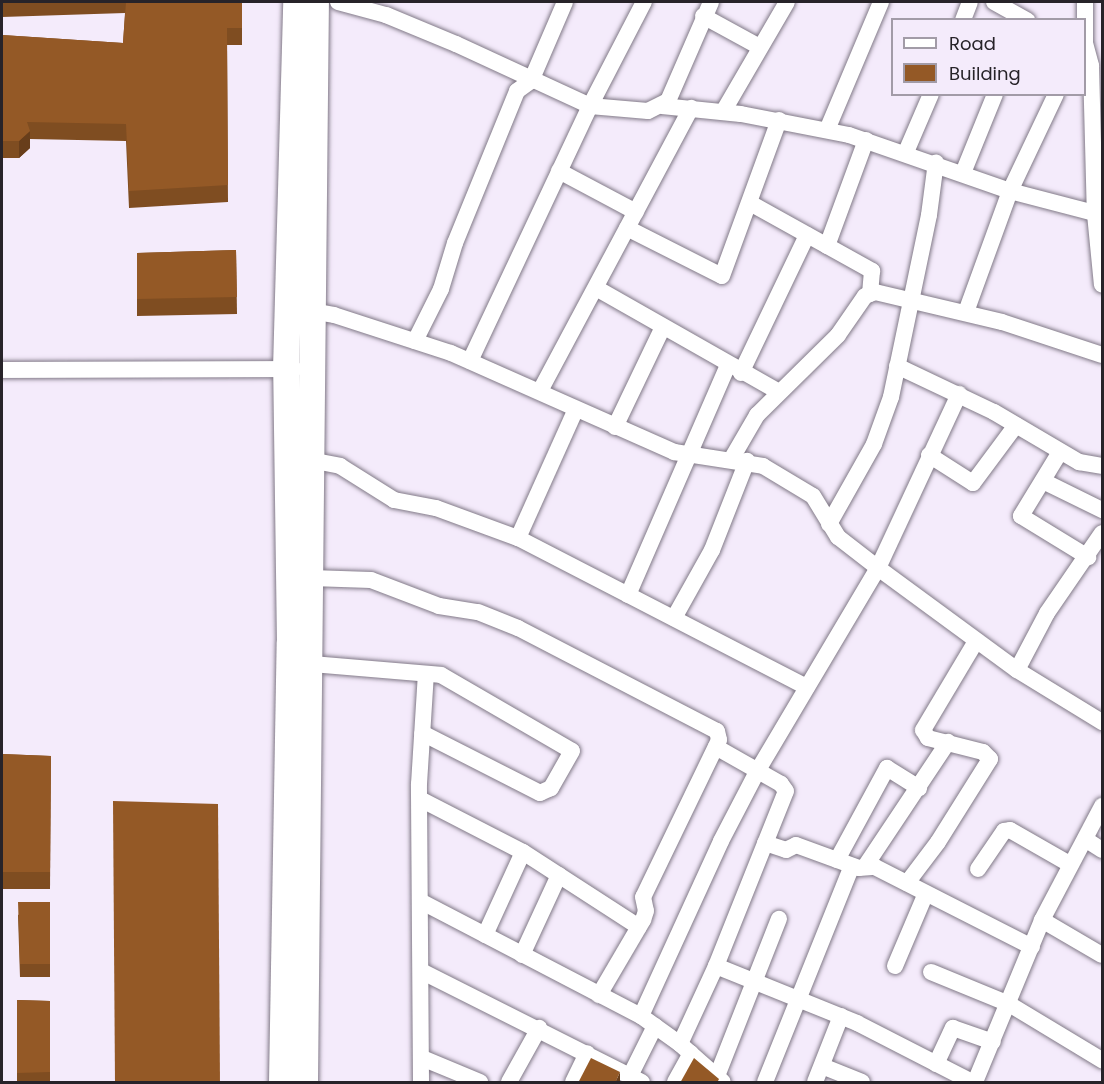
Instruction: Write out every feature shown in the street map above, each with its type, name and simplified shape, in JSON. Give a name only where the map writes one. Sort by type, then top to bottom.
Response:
[{"type":"main road","points":[[282,1083],[297,369],[296,2]]},
{"type":"main road","points":[[305,1083],[311,664],[310,460],[297,369],[311,311],[316,2]]},
{"type":"street","points":[[338,2],[386,15],[456,44],[531,81],[590,106],[648,111],[662,106],[691,108],[779,120],[827,130],[906,152],[1010,191],[1099,214]]},
{"type":"street","points":[[415,342],[441,289],[455,243],[517,91],[531,81],[565,2]]},
{"type":"street","points":[[470,361],[590,106],[644,2]]},
{"type":"street","points":[[723,112],[758,46],[787,2]]},
{"type":"street","points":[[827,130],[881,2]]},
{"type":"street","points":[[964,18],[970,2]]},
{"type":"street","points":[[994,2],[1024,18]]},
{"type":"street","points":[[1085,18],[1085,2],[1100,2]]},
{"type":"street","points":[[662,106],[707,9],[758,46]]},
{"type":"street","points":[[1086,50],[1091,66],[1098,154],[1102,285]]},
{"type":"street","points":[[906,152],[930,96]]},
{"type":"street","points":[[963,173],[994,96]]},
{"type":"street","points":[[966,312],[1010,191],[1055,96]]},
{"type":"street","points":[[540,391],[691,108]]},
{"type":"street","points":[[627,228],[722,276],[779,120]]},
{"type":"street","points":[[827,246],[866,140]]},
{"type":"street","points":[[829,524],[874,444],[891,397],[936,162]]},
{"type":"street","points":[[559,171],[636,212]]},
{"type":"street","points":[[674,618],[712,550],[740,460],[757,415],[838,334],[870,294],[872,270],[750,203]]},
{"type":"street","points":[[628,595],[688,456],[807,235]]},
{"type":"street","points":[[596,288],[662,329],[779,392]]},
{"type":"street","points":[[870,294],[966,312],[1102,355]]},
{"type":"street","points":[[311,311],[470,361],[615,427],[688,456],[740,460],[800,486],[813,496],[838,537],[1017,670],[1102,722]]},
{"type":"street","points":[[615,427],[662,329]]},
{"type":"street","points":[[897,366],[959,394],[1079,462],[1102,466]]},
{"type":"street","points":[[2,370],[297,369]]},
{"type":"street","points":[[641,1016],[758,770],[878,568],[959,394]]},
{"type":"street","points":[[518,538],[576,409]]},
{"type":"street","points":[[929,455],[973,483],[1016,425]]},
{"type":"street","points":[[1060,452],[1022,519],[1088,557]]},
{"type":"street","points":[[310,460],[340,466],[394,500],[436,508],[518,538],[807,687]]},
{"type":"street","points":[[1042,481],[1102,510]]},
{"type":"street","points":[[1017,670],[1047,613],[1088,557],[1102,533]]},
{"type":"street","points":[[311,578],[371,580],[439,606],[478,612],[518,628],[717,731],[716,747],[643,897],[646,911],[639,927],[599,995]]},
{"type":"street","points":[[907,883],[939,842],[990,759],[983,752],[928,738],[923,730],[976,641]]},
{"type":"street","points":[[311,664],[426,674],[452,679],[572,751],[551,788],[540,793],[422,733]]},
{"type":"street","points":[[421,1083],[423,972],[420,800],[426,674]]},
{"type":"street","points":[[852,864],[919,788],[948,742]]},
{"type":"street","points":[[675,1083],[716,966],[786,791],[758,770],[716,747]]},
{"type":"street","points":[[765,1083],[852,864],[886,768],[919,788]]},
{"type":"street","points":[[420,800],[523,852],[639,927]]},
{"type":"street","points":[[716,966],[841,1016],[974,1083],[1009,1004],[1042,920],[1102,806]]},
{"type":"street","points":[[978,869],[1004,831],[1010,830],[1071,865]]},
{"type":"street","points":[[1084,839],[1102,850]]},
{"type":"street","points":[[765,843],[786,850],[796,845],[907,883],[1032,947]]},
{"type":"street","points":[[485,935],[523,852]]},
{"type":"street","points":[[522,955],[559,875]]},
{"type":"street","points":[[895,966],[926,893]]},
{"type":"street","points":[[422,902],[641,1016],[686,1048],[720,1079],[779,919]]},
{"type":"street","points":[[1042,920],[1102,955]]},
{"type":"street","points":[[423,972],[539,1028],[636,1079],[655,1026]]},
{"type":"street","points":[[931,972],[1009,1004],[1102,1060]]},
{"type":"street","points":[[815,1083],[841,1016]]},
{"type":"street","points":[[509,1083],[539,1028]]},
{"type":"street","points":[[936,1064],[953,1028],[993,1042]]},
{"type":"street","points":[[573,1083],[587,1053]]},
{"type":"street","points":[[422,1058],[480,1083]]},
{"type":"street","points":[[822,1066],[862,1083]]},
{"type":"building","points":[[126,2],[242,2],[242,28],[227,28],[228,185],[129,191],[126,124],[27,122],[30,131],[19,141],[2,141],[2,35],[123,43]]},
{"type":"building","points":[[236,250],[237,297],[137,299],[137,253]]},
{"type":"building","points":[[2,754],[51,756],[50,872],[2,872]]},
{"type":"building","points":[[113,801],[218,804],[220,1083],[115,1083]]},
{"type":"building","points":[[18,902],[50,902],[50,964],[20,964]]},
{"type":"building","points":[[17,1000],[50,1001],[50,1072],[17,1073]]},
{"type":"building","points":[[591,1058],[620,1072],[615,1083],[578,1083]]},
{"type":"building","points":[[694,1058],[719,1079],[717,1083],[680,1083]]}]
